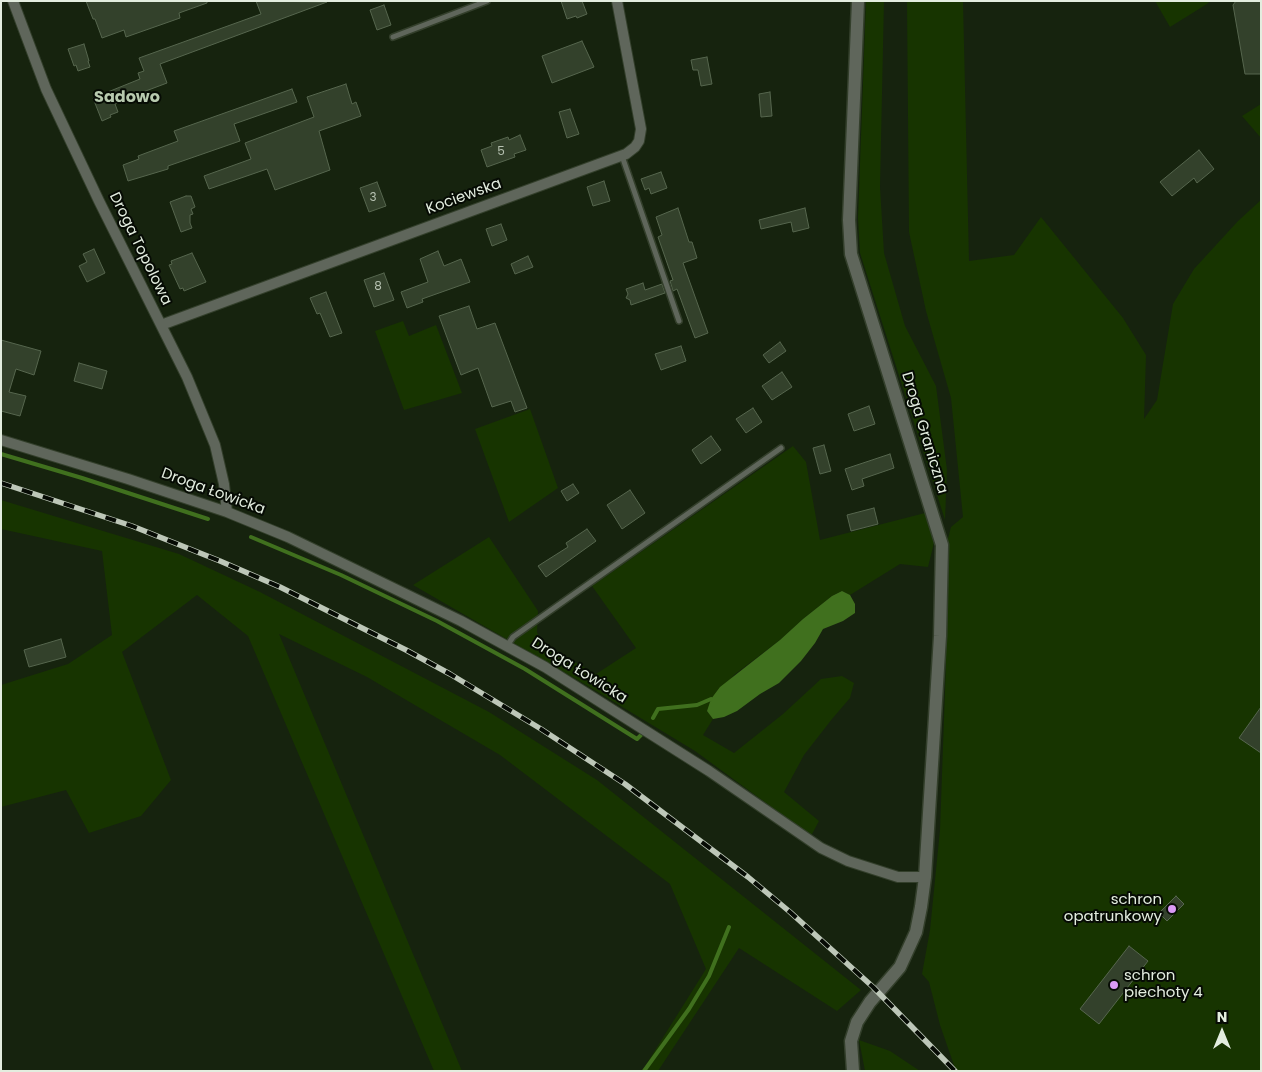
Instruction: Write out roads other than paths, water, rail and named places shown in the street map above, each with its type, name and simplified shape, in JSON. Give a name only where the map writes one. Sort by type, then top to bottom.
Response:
[{"type":"street","name":"Droga Topolowa","points":[[13,1],[46,89],[99,201],[187,377],[215,445],[224,484],[227,512]]},
{"type":"street","name":"Kociewska","points":[[161,325],[622,155],[635,147],[639,141],[641,129],[617,1]]},
{"type":"street","name":"Droga Graniczna","points":[[858,1],[849,220],[852,254],[942,544],[940,636],[925,877]]},
{"type":"street","name":"Droga Łowicka","points":[[1,440],[128,478],[227,512],[288,537],[461,621],[545,667],[709,771],[821,848],[848,861],[898,877],[925,877]]},
{"type":"street","points":[[853,1071],[851,1041],[857,1022],[870,1002],[900,967],[916,932],[925,877]]},
{"type":"lane","points":[[393,36],[487,1]]},
{"type":"lane","points":[[622,155],[679,321]]},
{"type":"lane","points":[[507,646],[513,637],[781,448]]},
{"type":"waterway","points":[[1,454],[208,519]]},
{"type":"waterway","points":[[251,537],[341,575],[437,621],[525,669],[637,739],[643,733]]},
{"type":"waterway","points":[[653,718],[658,709],[697,705],[711,699]]},
{"type":"waterway","points":[[644,1071],[689,1009],[709,976],[729,927]]},
{"type":"railway","points":[[1,483],[132,526],[280,587],[406,650],[450,674],[541,729],[625,784],[748,877],[873,987],[955,1071]]},
{"type":"place","name":"schron opatrunkowy","points":[[1172,909]]},
{"type":"place","name":"schron piechoty 4","points":[[1114,985]]},
{"type":"district","name":"Sadowo","points":[[127,98]]}]
